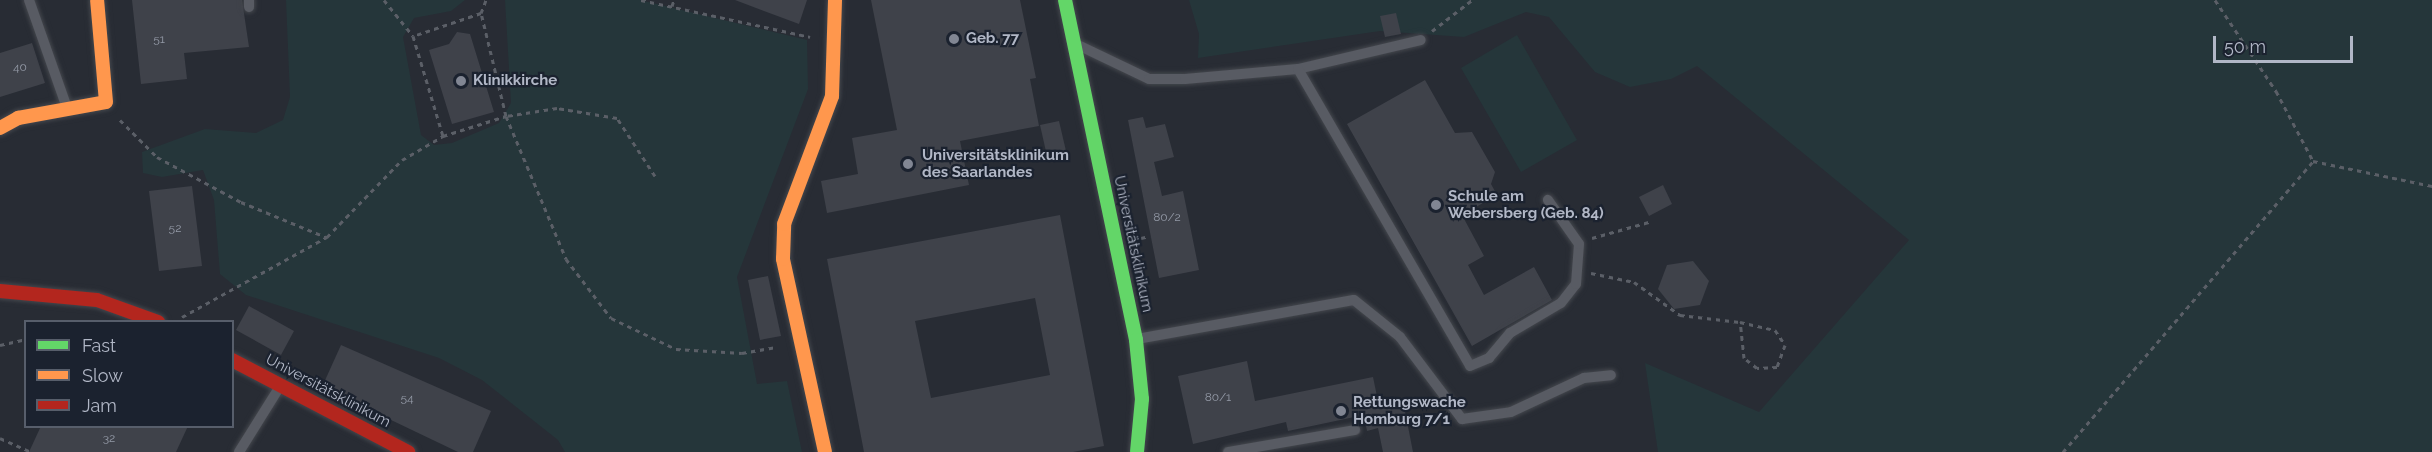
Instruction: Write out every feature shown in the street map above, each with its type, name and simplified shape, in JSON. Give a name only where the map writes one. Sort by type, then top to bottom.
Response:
[{"type":"street","points":[[0,128],[18,118],[106,102],[97,0]]},
{"type":"street","points":[[825,452],[783,259],[784,224],[832,96],[835,0]]},
{"type":"street","name":"Universitätsklinikum","points":[[1065,0],[1077,44],[1136,340],[1142,399],[1137,452]]},
{"type":"street","points":[[0,291],[97,300],[155,320]]},
{"type":"street","name":"Universitätsklinikum","points":[[234,361],[408,452]]},
{"type":"lane","points":[[29,0],[67,108]]},
{"type":"lane","points":[[1077,44],[1111,65],[1149,79],[1185,80],[1298,69],[1421,40]]},
{"type":"lane","points":[[1298,69],[1470,366],[1489,358],[1510,333],[1561,303],[1581,271],[1579,244],[1548,200]]},
{"type":"lane","points":[[1136,340],[1354,300],[1400,337],[1462,419],[1510,412],[1584,378],[1611,375]]},
{"type":"lane","points":[[239,452],[280,385]]},
{"type":"lane","points":[[1228,452],[1290,448],[1355,430]]},
{"type":"path","points":[[384,0],[413,36],[443,136]]},
{"type":"path","points":[[486,0],[481,13],[506,116],[566,259],[611,318],[676,349],[742,353],[802,343]]},
{"type":"path","points":[[641,0],[807,38]]},
{"type":"path","points":[[672,6],[674,0]]},
{"type":"path","points":[[1421,40],[1472,0]]},
{"type":"path","points":[[2215,0],[2277,91],[2313,161]]},
{"type":"path","points":[[413,36],[481,13]]},
{"type":"path","points":[[106,102],[157,157],[241,202],[327,237]]},
{"type":"path","points":[[184,312],[327,237],[402,160],[443,136],[506,116],[557,108],[617,118],[656,176]]},
{"type":"path","points":[[2313,161],[2432,186]]},
{"type":"path","points":[[2063,452],[2313,161]]},
{"type":"path","points":[[1579,244],[1650,222]]},
{"type":"path","points":[[1581,271],[1634,282],[1680,315],[1740,322],[1775,330],[1785,339],[1785,356],[1777,367],[1764,370],[1750,365],[1741,352],[1740,322]]},
{"type":"path","points":[[0,345],[24,339]]},
{"type":"path","points":[[0,438],[29,451]]},
{"type":"shaded area","points":[[286,0],[465,0],[451,11],[414,18],[403,37],[421,135],[434,145],[452,143],[499,123],[511,103],[505,0],[640,0],[807,40],[808,89],[737,277],[757,384],[787,381],[802,452],[565,452],[558,440],[482,380],[439,358],[246,295],[220,274],[214,200],[203,170],[162,177],[143,173],[142,152],[205,129],[256,133],[283,120],[290,97]]},
{"type":"shaded area","points":[[1189,0],[2432,0],[2432,452],[1658,452],[1645,363],[1759,412],[1909,240],[1697,66],[1671,79],[1630,87],[1595,72],[1549,17],[1526,12],[1464,37],[1380,31],[1198,58],[1199,34]]},
{"type":"shaded area","points":[[1517,35],[1577,140],[1521,172],[1461,68]]},
{"type":"building","points":[[132,0],[242,0],[249,47],[184,53],[187,79],[141,84]]},
{"type":"building","points":[[735,0],[807,0],[799,24]]},
{"type":"building","points":[[871,0],[1020,0],[1036,78],[1030,79],[1039,126],[960,141],[969,185],[827,213],[821,181],[858,174],[852,138],[897,130]]},
{"type":"building","points":[[1396,13],[1401,34],[1385,37],[1380,16]]},
{"type":"building","name":"Klinikkirche","points":[[457,32],[470,34],[494,112],[452,124],[429,50],[449,44]]},
{"type":"building","points":[[32,43],[45,83],[0,97],[0,53]]},
{"type":"building","name":"Schule am Webersberg (Geb. 84)","points":[[1425,80],[1455,133],[1472,132],[1495,172],[1491,184],[1497,195],[1462,215],[1484,256],[1468,265],[1484,295],[1534,267],[1552,300],[1472,346],[1347,124]]},
{"type":"building","points":[[1143,117],[1146,128],[1165,124],[1174,157],[1154,162],[1162,196],[1183,191],[1199,270],[1159,278],[1128,120]]},
{"type":"building","points":[[1059,121],[1066,151],[1047,156],[1040,125]]},
{"type":"building","points":[[1663,185],[1672,204],[1649,216],[1639,197]]},
{"type":"building","points":[[192,186],[202,266],[159,271],[149,191]]},
{"type":"building","points":[[1060,215],[1104,446],[1073,452],[864,452],[827,259]],"holes":[[[1035,298],[1050,375],[931,398],[915,321]]]},
{"type":"building","points":[[1693,261],[1709,281],[1700,305],[1674,309],[1658,289],[1667,265]]},
{"type":"building","points":[[768,276],[781,336],[760,340],[748,280]]},
{"type":"building","points":[[249,306],[294,331],[281,355],[236,330]]},
{"type":"building","points":[[341,345],[491,411],[473,452],[458,452],[322,387]]},
{"type":"building","points":[[1247,361],[1255,401],[1373,377],[1379,406],[1403,401],[1413,452],[1383,452],[1378,428],[1367,431],[1364,415],[1288,431],[1286,422],[1193,444],[1178,376]]},
{"type":"building","points":[[40,428],[187,428],[176,452],[29,452]]},
{"type":"traffic: fast","points":[[1065,0],[1136,340],[1142,399],[1137,452]]},
{"type":"traffic: slow","points":[[0,128],[18,118],[106,102],[97,0]]},
{"type":"traffic: slow","points":[[825,452],[783,259],[784,224],[832,96],[835,0]]},
{"type":"traffic: jam","points":[[0,291],[97,300],[152,320]]},
{"type":"traffic: jam","points":[[234,361],[408,452]]},
{"type":"place","name":"Geb. 77","points":[[954,39]]},
{"type":"place","name":"Klinikkirche","points":[[461,81]]},
{"type":"place","name":"Universitätsklinikum des Saarlandes","points":[[908,164]]},
{"type":"place","name":"Schule am Webersberg (Geb. 84)","points":[[1436,205]]},
{"type":"place","name":"Rettungswache Homburg 7/1","points":[[1341,411]]}]
